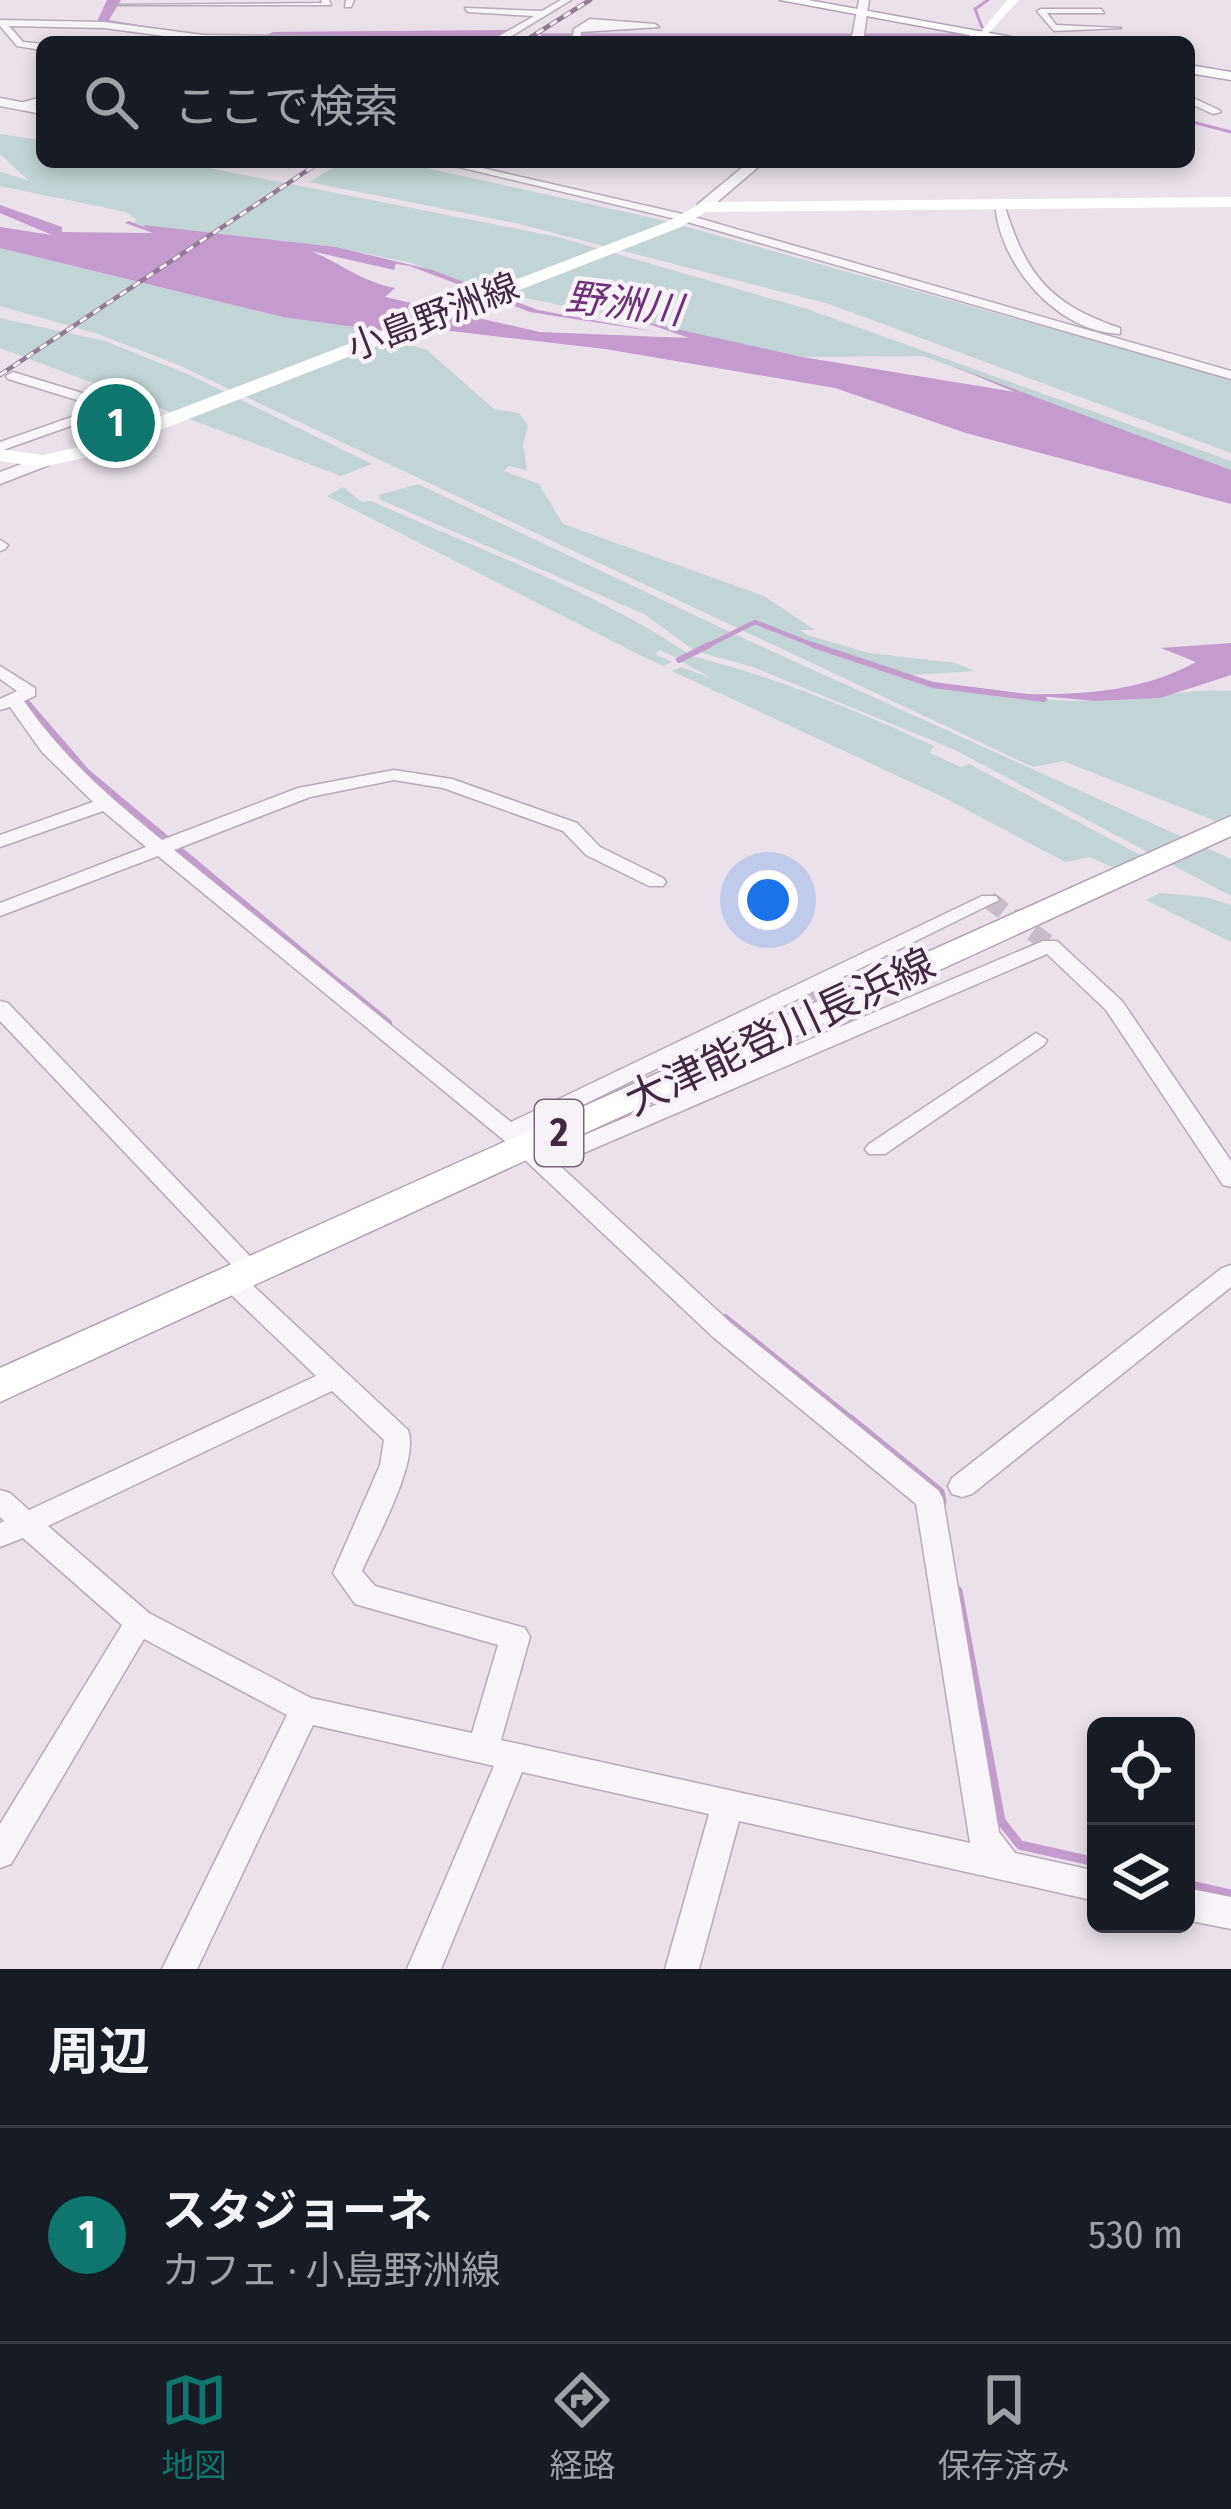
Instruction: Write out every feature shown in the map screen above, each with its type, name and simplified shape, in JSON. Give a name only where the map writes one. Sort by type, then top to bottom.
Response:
[{"type":"main road","points":[[786,0],[861,6],[998,36]]},
{"type":"main road","points":[[982,33],[1013,0]]},
{"type":"main road","points":[[1195,70],[1231,76]]},
{"type":"main road","points":[[703,207],[1231,202]]},
{"type":"main road","name":"小島野洲線","points":[[0,450],[43,461],[89,451],[681,221],[703,207]]},
{"type":"main road","name":"大津能登川長浜線","points":[[0,1385],[1231,825]]},
{"type":"street","points":[[104,25],[119,3],[327,5],[325,0]]},
{"type":"street","points":[[523,12],[542,0]]},
{"type":"street","points":[[508,36],[567,0]]},
{"type":"street","points":[[771,0],[821,6]]},
{"type":"street","points":[[798,0],[821,6]]},
{"type":"street","points":[[1096,0],[1124,36]]},
{"type":"street","points":[[170,3],[161,25],[195,36]]},
{"type":"street","points":[[195,36],[208,3]]},
{"type":"street","points":[[267,36],[287,5]]},
{"type":"street","points":[[856,36],[861,6]]},
{"type":"street","points":[[4,23],[31,9]]},
{"type":"street","points":[[468,10],[545,14]]},
{"type":"street","points":[[496,11],[487,27],[519,30]]},
{"type":"street","points":[[1041,11],[1109,20],[1054,28],[1041,11]]},
{"type":"street","points":[[590,22],[655,27],[654,30],[577,36],[590,22]]},
{"type":"street","points":[[4,23],[104,25],[195,36]]},
{"type":"street","points":[[4,23],[20,44],[36,46]]},
{"type":"street","points":[[976,36],[982,33]]},
{"type":"street","points":[[0,38],[13,36]]},
{"type":"street","points":[[0,102],[36,97]]},
{"type":"street","points":[[23,100],[36,107]]},
{"type":"street","points":[[1195,102],[1216,112],[1195,113]]},
{"type":"street","points":[[467,168],[764,242],[1231,375]]},
{"type":"street","points":[[703,207],[750,168]]},
{"type":"street","points":[[999,204],[1018,266],[1064,310],[1100,327],[1231,364]]},
{"type":"street","points":[[764,242],[777,252]]},
{"type":"street","points":[[924,291],[1007,308],[1064,310]]},
{"type":"street","points":[[13,376],[109,409],[168,420]]},
{"type":"street","points":[[0,450],[109,409]]},
{"type":"street","points":[[0,478],[43,461]]},
{"type":"street","points":[[0,671],[29,692],[8,703],[106,805],[168,845],[527,1149],[722,1330],[929,1498],[984,1838],[1007,1868]]},
{"type":"street","points":[[0,910],[304,792],[394,775],[446,783],[570,826],[592,851],[656,882]]},
{"type":"street","points":[[0,841],[106,805]]},
{"type":"street","points":[[527,1149],[519,1127],[989,900]]},
{"type":"street","points":[[527,1149],[1050,945],[1114,1006],[1231,1179]]},
{"type":"street","points":[[0,1008],[332,1380],[398,1437],[394,1465],[347,1573],[352,1586],[365,1595],[515,1637],[498,1754],[424,1969]]},
{"type":"street","points":[[877,1149],[1036,1040]]},
{"type":"street","points":[[962,1486],[1231,1274]]},
{"type":"street","points":[[13,1530],[332,1380]]},
{"type":"street","points":[[0,1501],[13,1530],[139,1622],[305,1710],[1087,1884]]},
{"type":"street","points":[[0,1853],[139,1622]]},
{"type":"street","points":[[179,1969],[305,1710]]},
{"type":"street","points":[[682,1969],[728,1804]]},
{"type":"street","points":[[1195,1906],[1231,1913]]},
{"type":"shaded area","points":[[0,134],[36,139],[36,168],[209,168],[558,237],[807,309],[1231,461],[1231,470],[923,356],[802,357],[471,286],[411,263],[336,247],[134,226],[136,219],[126,212],[0,186],[0,172],[28,180],[0,154]]},
{"type":"shaded area","points":[[333,168],[426,168],[662,220],[1231,379],[1231,453],[829,304],[515,223],[309,182]]},
{"type":"shaded area","points":[[0,205],[62,227],[62,232],[153,233],[125,223],[129,221],[146,228],[143,225],[336,247],[432,270],[538,310],[657,332],[530,312],[410,266],[396,264],[394,270],[311,251],[395,288],[385,297],[540,332],[689,338],[640,321],[802,357],[1015,392],[950,365],[1231,470],[1231,504],[966,433],[835,388],[605,349],[400,325],[384,331],[283,317],[0,248],[0,227],[52,235],[0,213]]},
{"type":"shaded area","points":[[0,248],[283,317],[331,321],[427,350],[494,409],[519,413],[528,426],[523,444],[527,470],[509,466],[504,471],[539,484],[563,524],[764,596],[815,630],[801,630],[807,635],[869,653],[955,663],[975,671],[909,675],[1040,699],[1121,700],[1231,691],[1231,827],[1063,761],[1033,767],[176,364],[98,334],[0,306]]},
{"type":"shaded area","points":[[0,318],[105,341],[190,375],[372,464],[341,476],[0,348]]},
{"type":"shaded area","points":[[418,484],[730,632],[695,651],[644,614],[381,500],[379,495]]},
{"type":"shaded area","points":[[343,487],[362,502],[371,501],[575,590],[689,654],[678,659],[660,650],[655,654],[672,662],[663,666],[644,657],[327,496]]},
{"type":"shaded area","points":[[734,634],[1231,859],[1231,896],[953,749],[753,667],[699,652]]},
{"type":"shaded area","points":[[1231,643],[1231,675],[1160,698],[1095,701],[1015,694],[1131,686],[1196,662],[1161,648]]},
{"type":"shaded area","points":[[692,656],[784,684],[905,733],[934,746],[930,753],[961,767],[969,764],[1146,858],[1118,870],[1090,857],[1065,862],[943,797],[672,671],[681,667],[711,678],[681,661]]},
{"type":"shaded area","points":[[1160,893],[1231,905],[1231,942],[1146,900]]},
{"type":"waterway","points":[[114,0],[100,23],[146,30]]},
{"type":"waterway","points":[[982,27],[975,9],[988,0]]},
{"type":"waterway","points":[[273,36],[506,34]]},
{"type":"waterway","points":[[542,35],[966,35]]},
{"type":"waterway","points":[[1195,123],[1231,132]]},
{"type":"waterway","points":[[679,660],[755,622],[816,646]]},
{"type":"waterway","points":[[816,646],[933,685],[1044,699]]},
{"type":"waterway","points":[[816,646],[821,648]]},
{"type":"waterway","points":[[24,699],[87,772],[347,989]]},
{"type":"waterway","points":[[343,986],[388,1023]]},
{"type":"waterway","points":[[725,1318],[853,1421]]},
{"type":"waterway","points":[[849,1418],[940,1492],[942,1502]]},
{"type":"waterway","points":[[958,1591],[1001,1821],[1020,1845],[1087,1860]]},
{"type":"waterway","points":[[1195,1886],[1231,1894]]},
{"type":"tunnel","points":[[989,900],[1050,945]]},
{"type":"tunnel","points":[[817,989],[813,986],[872,1023]]},
{"type":"railway","points":[[533,36],[590,0]]},
{"type":"railway","points":[[0,375],[311,168]]},
{"type":"place","name":"スタジョーネ","points":[[116,423]]},
{"type":"water label","name":"野洲川","points":[[624,304]]}]
